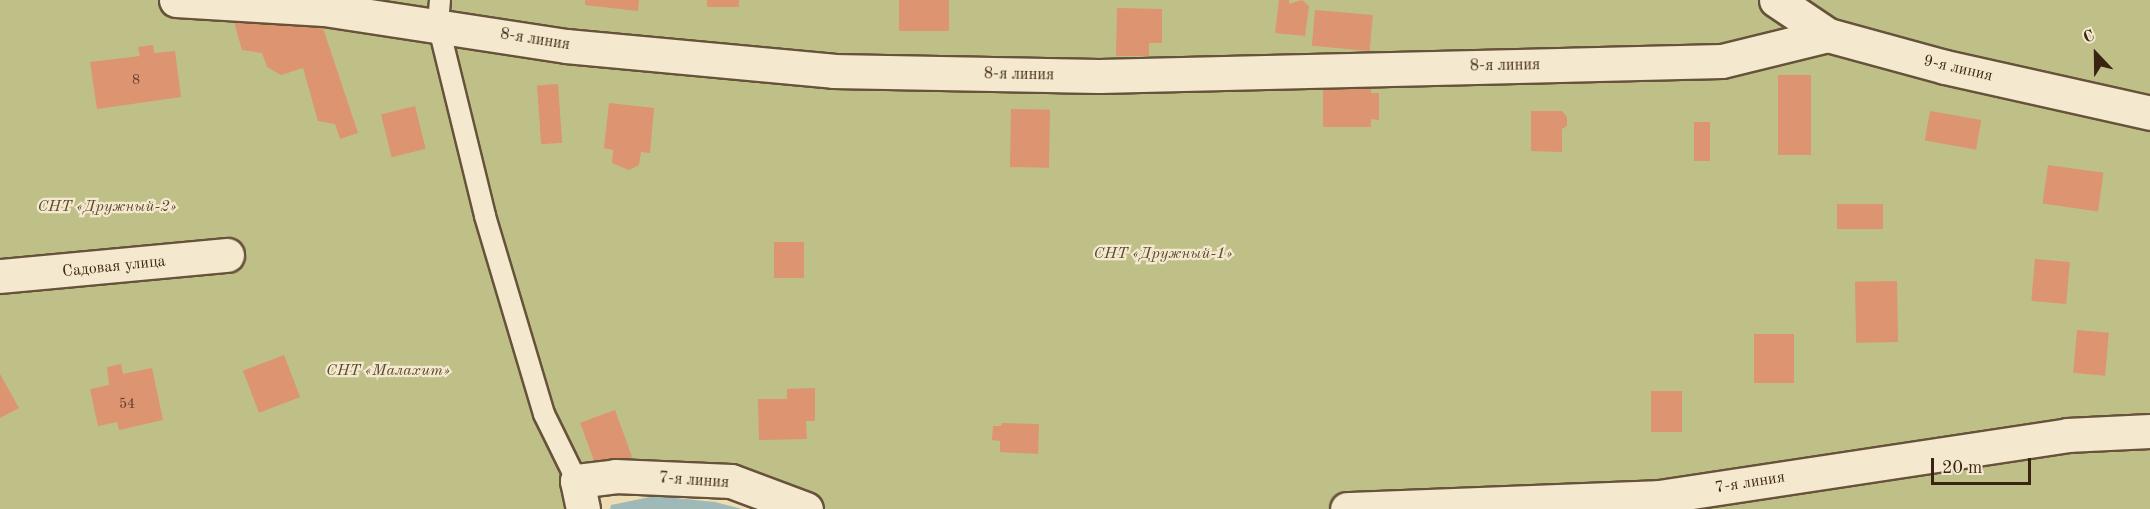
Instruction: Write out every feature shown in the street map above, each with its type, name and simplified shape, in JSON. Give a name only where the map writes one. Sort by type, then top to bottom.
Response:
[{"type":"street","name":"8-я линия","points":[[176,0],[324,9],[439,12],[566,46],[833,71],[1075,76],[1722,61],[1828,35]]},
{"type":"street","name":"9-я линия","points":[[1776,0],[1828,35],[1945,67],[2150,113]]},
{"type":"street","name":"Садовая улица","points":[[0,276],[227,255]]},
{"type":"street","name":"7-я линия","points":[[1347,509],[1659,497],[2067,435],[2150,430]]},
{"type":"street","name":"7-я линия","points":[[580,495],[615,476],[731,482],[806,509]]},
{"type":"lane","points":[[439,12],[486,216],[544,414],[580,495]]},
{"type":"green space","name":"СНТ «Дружный-1»","points":[[0,0],[2150,0],[2150,509],[806,509],[615,476],[583,509],[0,509]]},
{"type":"water","points":[[655,496],[715,502],[742,509],[610,509],[611,505]]},
{"type":"building","points":[[585,0],[639,0],[638,11],[585,5]]},
{"type":"building","points":[[707,0],[739,0],[739,7],[707,7]]},
{"type":"building","points":[[899,0],[949,0],[949,31],[899,31]]},
{"type":"building","points":[[1279,0],[1289,0],[1289,4],[1302,0],[1309,6],[1305,36],[1275,33]]},
{"type":"building","points":[[1117,8],[1162,9],[1162,43],[1149,43],[1149,56],[1116,56]]},
{"type":"building","points":[[1315,10],[1373,15],[1370,51],[1312,46]]},
{"type":"building","points":[[293,12],[323,28],[358,133],[340,139],[335,124],[318,121],[303,68],[281,75],[267,67],[262,53],[242,50],[232,15]]},
{"type":"building","points":[[153,45],[154,53],[175,51],[181,97],[97,109],[90,62],[140,56],[138,47]]},
{"type":"building","points":[[1778,75],[1811,75],[1811,155],[1778,155]]},
{"type":"building","points":[[558,84],[562,143],[541,144],[537,85]]},
{"type":"building","points":[[1323,86],[1371,86],[1371,93],[1379,93],[1379,120],[1371,119],[1371,127],[1323,127]]},
{"type":"building","points":[[609,103],[654,108],[650,153],[641,152],[639,165],[629,170],[612,163],[613,150],[604,148]]},
{"type":"building","points":[[415,106],[426,149],[392,157],[381,114]]},
{"type":"building","points":[[1011,109],[1050,110],[1049,168],[1010,167]]},
{"type":"building","points":[[1531,111],[1562,111],[1567,117],[1567,126],[1562,129],[1562,152],[1531,151]]},
{"type":"building","points":[[1930,111],[1981,120],[1976,150],[1925,141]]},
{"type":"building","points":[[1694,122],[1710,122],[1710,161],[1694,161]]},
{"type":"building","points":[[2048,165],[2103,173],[2098,211],[2043,204]]},
{"type":"building","points":[[1837,204],[1883,204],[1883,229],[1837,229]]},
{"type":"building","points":[[774,242],[804,242],[804,278],[774,278]]},
{"type":"building","points":[[2035,259],[2070,262],[2066,304],[2031,301]]},
{"type":"building","points":[[1897,281],[1898,342],[1856,343],[1855,282]]},
{"type":"building","points":[[2077,330],[2109,333],[2105,376],[2073,373]]},
{"type":"building","points":[[1754,334],[1794,334],[1794,383],[1754,383]]},
{"type":"building","points":[[284,355],[300,397],[259,413],[243,371]]},
{"type":"building","points":[[121,364],[123,374],[152,368],[163,420],[119,430],[117,422],[98,426],[90,389],[109,385],[107,367]]},
{"type":"building","points":[[0,374],[19,408],[0,418]]},
{"type":"building","points":[[815,388],[815,421],[806,421],[807,439],[759,440],[758,399],[787,399],[787,389]]},
{"type":"building","points":[[1651,391],[1682,391],[1682,432],[1651,432]]},
{"type":"building","points":[[615,410],[632,457],[597,470],[580,423]]},
{"type":"building","points":[[1002,423],[1039,424],[1038,454],[1000,452],[1000,441],[992,440],[993,426],[1001,426]]},
{"type":"park label","name":"СНТ «Дружный-2»","points":[[107,207]]},
{"type":"park label","name":"СНТ «Малахит»","points":[[388,371]]}]
